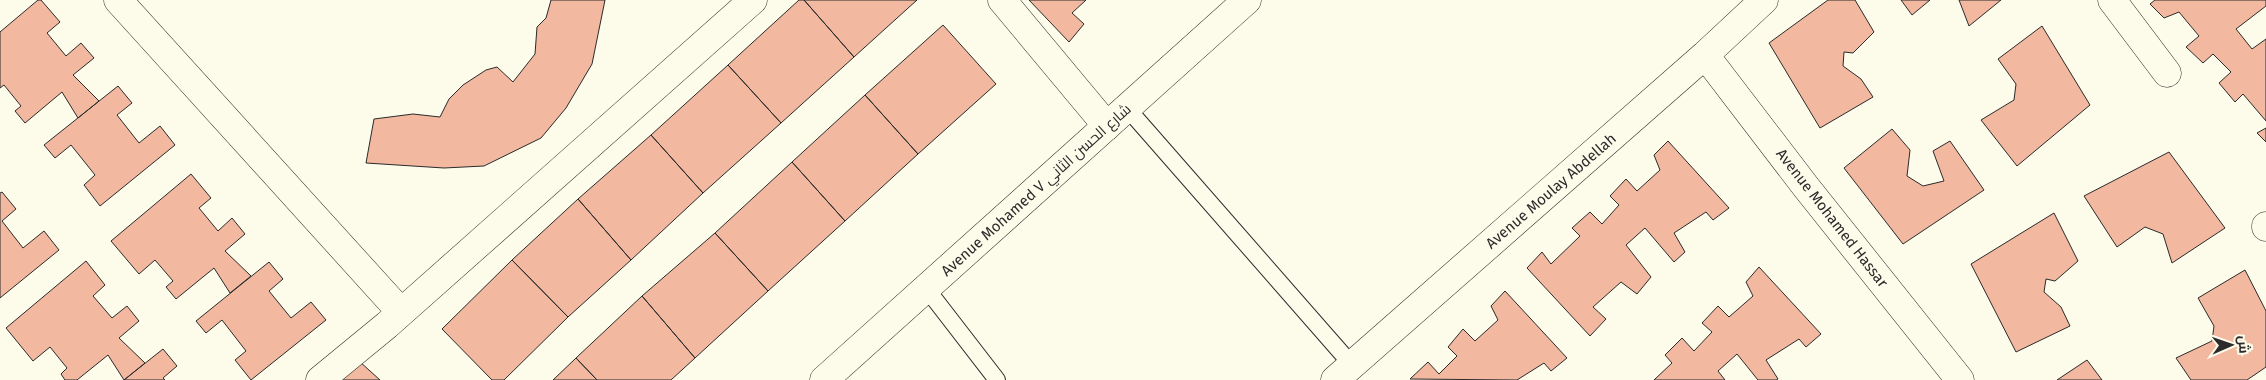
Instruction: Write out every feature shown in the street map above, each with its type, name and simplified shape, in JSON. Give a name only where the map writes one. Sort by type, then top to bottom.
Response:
[{"type":"street","points":[[118,0],[400,311]]},
{"type":"street","points":[[320,380],[387,325],[400,311],[753,0]]},
{"type":"street","points":[[1002,0],[1107,126]]},
{"type":"street","name":"Avenue Mohamed V شارع الحسن الثاني","points":[[824,380],[1248,0]]},
{"type":"street","name":"Avenue Moulay Abdellah","points":[[1344,372],[1705,55],[1764,0]]},
{"type":"street","points":[[2112,0],[2167,73]]},
{"type":"street","name":"Avenue Mohamed Hassar","points":[[1705,55],[1806,187],[1960,380]]},
{"type":"lane","points":[[1127,108],[1344,372]]},
{"type":"lane","points":[[926,288],[997,380]]},
{"type":"building","points":[[38,0],[41,0],[60,22],[47,33],[66,56],[81,43],[94,58],[73,75],[99,101],[78,118],[62,92],[25,123],[15,111],[21,106],[4,85],[0,88],[0,32]]},
{"type":"building","points":[[551,0],[605,0],[592,64],[566,108],[541,138],[484,166],[444,168],[366,163],[374,119],[413,114],[440,117],[449,99],[463,85],[486,70],[497,67],[513,82],[535,54],[537,27],[546,18]]},
{"type":"building","points":[[799,0],[804,0],[854,57],[781,123],[728,65]]},
{"type":"building","points":[[804,0],[917,0],[854,57]]},
{"type":"building","points":[[1029,0],[1086,0],[1072,13],[1084,24],[1069,42]]},
{"type":"building","points":[[1828,0],[1855,0],[1874,32],[1853,53],[1844,52],[1843,66],[1861,79],[1873,97],[1820,128],[1769,43]]},
{"type":"building","points":[[1901,0],[1930,0],[1912,15]]},
{"type":"building","points":[[1959,0],[2001,0],[1969,26]]},
{"type":"building","points":[[2155,0],[2266,0],[2266,6],[2236,29],[2252,49],[2266,39],[2266,121],[2243,94],[2235,102],[2219,83],[2231,72],[2213,54],[2203,63],[2186,47],[2199,36],[2179,12],[2164,18],[2150,4]]},
{"type":"building","points":[[943,25],[996,84],[918,154],[865,95]]},
{"type":"building","points":[[2042,26],[2090,105],[2017,166],[1981,120],[2014,100],[2016,84],[1998,59]]},
{"type":"building","points":[[728,65],[781,123],[703,193],[651,135]]},
{"type":"building","points":[[118,86],[132,103],[117,115],[139,143],[160,126],[175,145],[100,206],[84,185],[95,175],[71,145],[55,158],[44,145]]},
{"type":"building","points":[[865,95],[918,154],[845,221],[792,162]]},
{"type":"building","points":[[2266,128],[2266,142],[2257,133]]},
{"type":"building","points":[[1892,129],[1910,150],[1907,176],[1923,186],[1944,181],[1933,151],[1950,141],[1984,190],[1903,244],[1844,168]]},
{"type":"building","points":[[651,135],[703,193],[631,260],[578,199]]},
{"type":"building","points":[[1668,141],[1729,208],[1713,220],[1706,212],[1674,233],[1685,252],[1674,262],[1645,228],[1626,245],[1651,277],[1637,294],[1621,282],[1593,307],[1606,319],[1590,336],[1527,268],[1542,252],[1551,264],[1580,236],[1572,228],[1590,212],[1602,224],[1619,205],[1610,196],[1626,179],[1637,191],[1660,170],[1654,155]]},
{"type":"building","points":[[2169,152],[2225,228],[2172,263],[2163,234],[2145,227],[2117,247],[2084,196]]},
{"type":"building","points":[[792,162],[845,221],[768,291],[715,233]]},
{"type":"building","points":[[191,174],[211,198],[199,208],[218,231],[232,218],[245,234],[225,251],[251,276],[230,293],[214,268],[176,299],[166,287],[173,281],[155,260],[139,274],[111,241]]},
{"type":"building","points":[[2,192],[16,209],[2,221],[23,248],[44,231],[59,250],[0,298],[0,193]]},
{"type":"building","points":[[578,199],[631,260],[568,317],[512,260]]},
{"type":"building","points":[[2054,213],[2078,261],[2055,281],[2046,279],[2044,292],[2061,307],[2070,326],[2016,352],[1971,264]]},
{"type":"building","points":[[715,233],[768,291],[695,358],[642,296]]},
{"type":"building","points":[[512,260],[568,317],[504,380],[492,380],[442,329]]},
{"type":"building","points":[[86,261],[105,285],[93,296],[112,318],[127,306],[139,321],[119,338],[145,363],[124,380],[108,355],[77,380],[65,380],[61,374],[67,368],[50,347],[33,361],[6,328]]},
{"type":"building","points":[[269,262],[283,279],[269,291],[291,318],[311,302],[326,320],[251,380],[235,360],[246,351],[222,320],[206,333],[196,321]]},
{"type":"building","points":[[1759,267],[1821,334],[1806,347],[1799,339],[1766,360],[1778,379],[1776,380],[1758,380],[1737,354],[1718,371],[1725,380],[1654,380],[1672,363],[1665,355],[1682,338],[1694,351],[1712,332],[1702,323],[1718,306],[1729,317],[1753,296],[1746,282]]},
{"type":"building","points":[[2245,270],[2266,311],[2266,367],[2247,380],[2191,380],[2176,358],[2212,341],[2214,326],[2198,298]]},
{"type":"building","points":[[1505,291],[1567,358],[1551,371],[1544,363],[1517,380],[1410,379],[1428,362],[1439,374],[1457,356],[1448,347],[1463,329],[1475,341],[1498,320],[1491,306]]},
{"type":"building","points":[[642,296],[695,358],[671,380],[597,380],[576,358]]},
{"type":"building","points":[[163,349],[177,366],[163,378],[165,380],[124,380]]},
{"type":"building","points":[[576,358],[597,380],[553,380]]},
{"type":"building","points":[[2087,360],[2102,380],[2057,380]]},
{"type":"building","points":[[359,361],[380,380],[335,380]]}]
